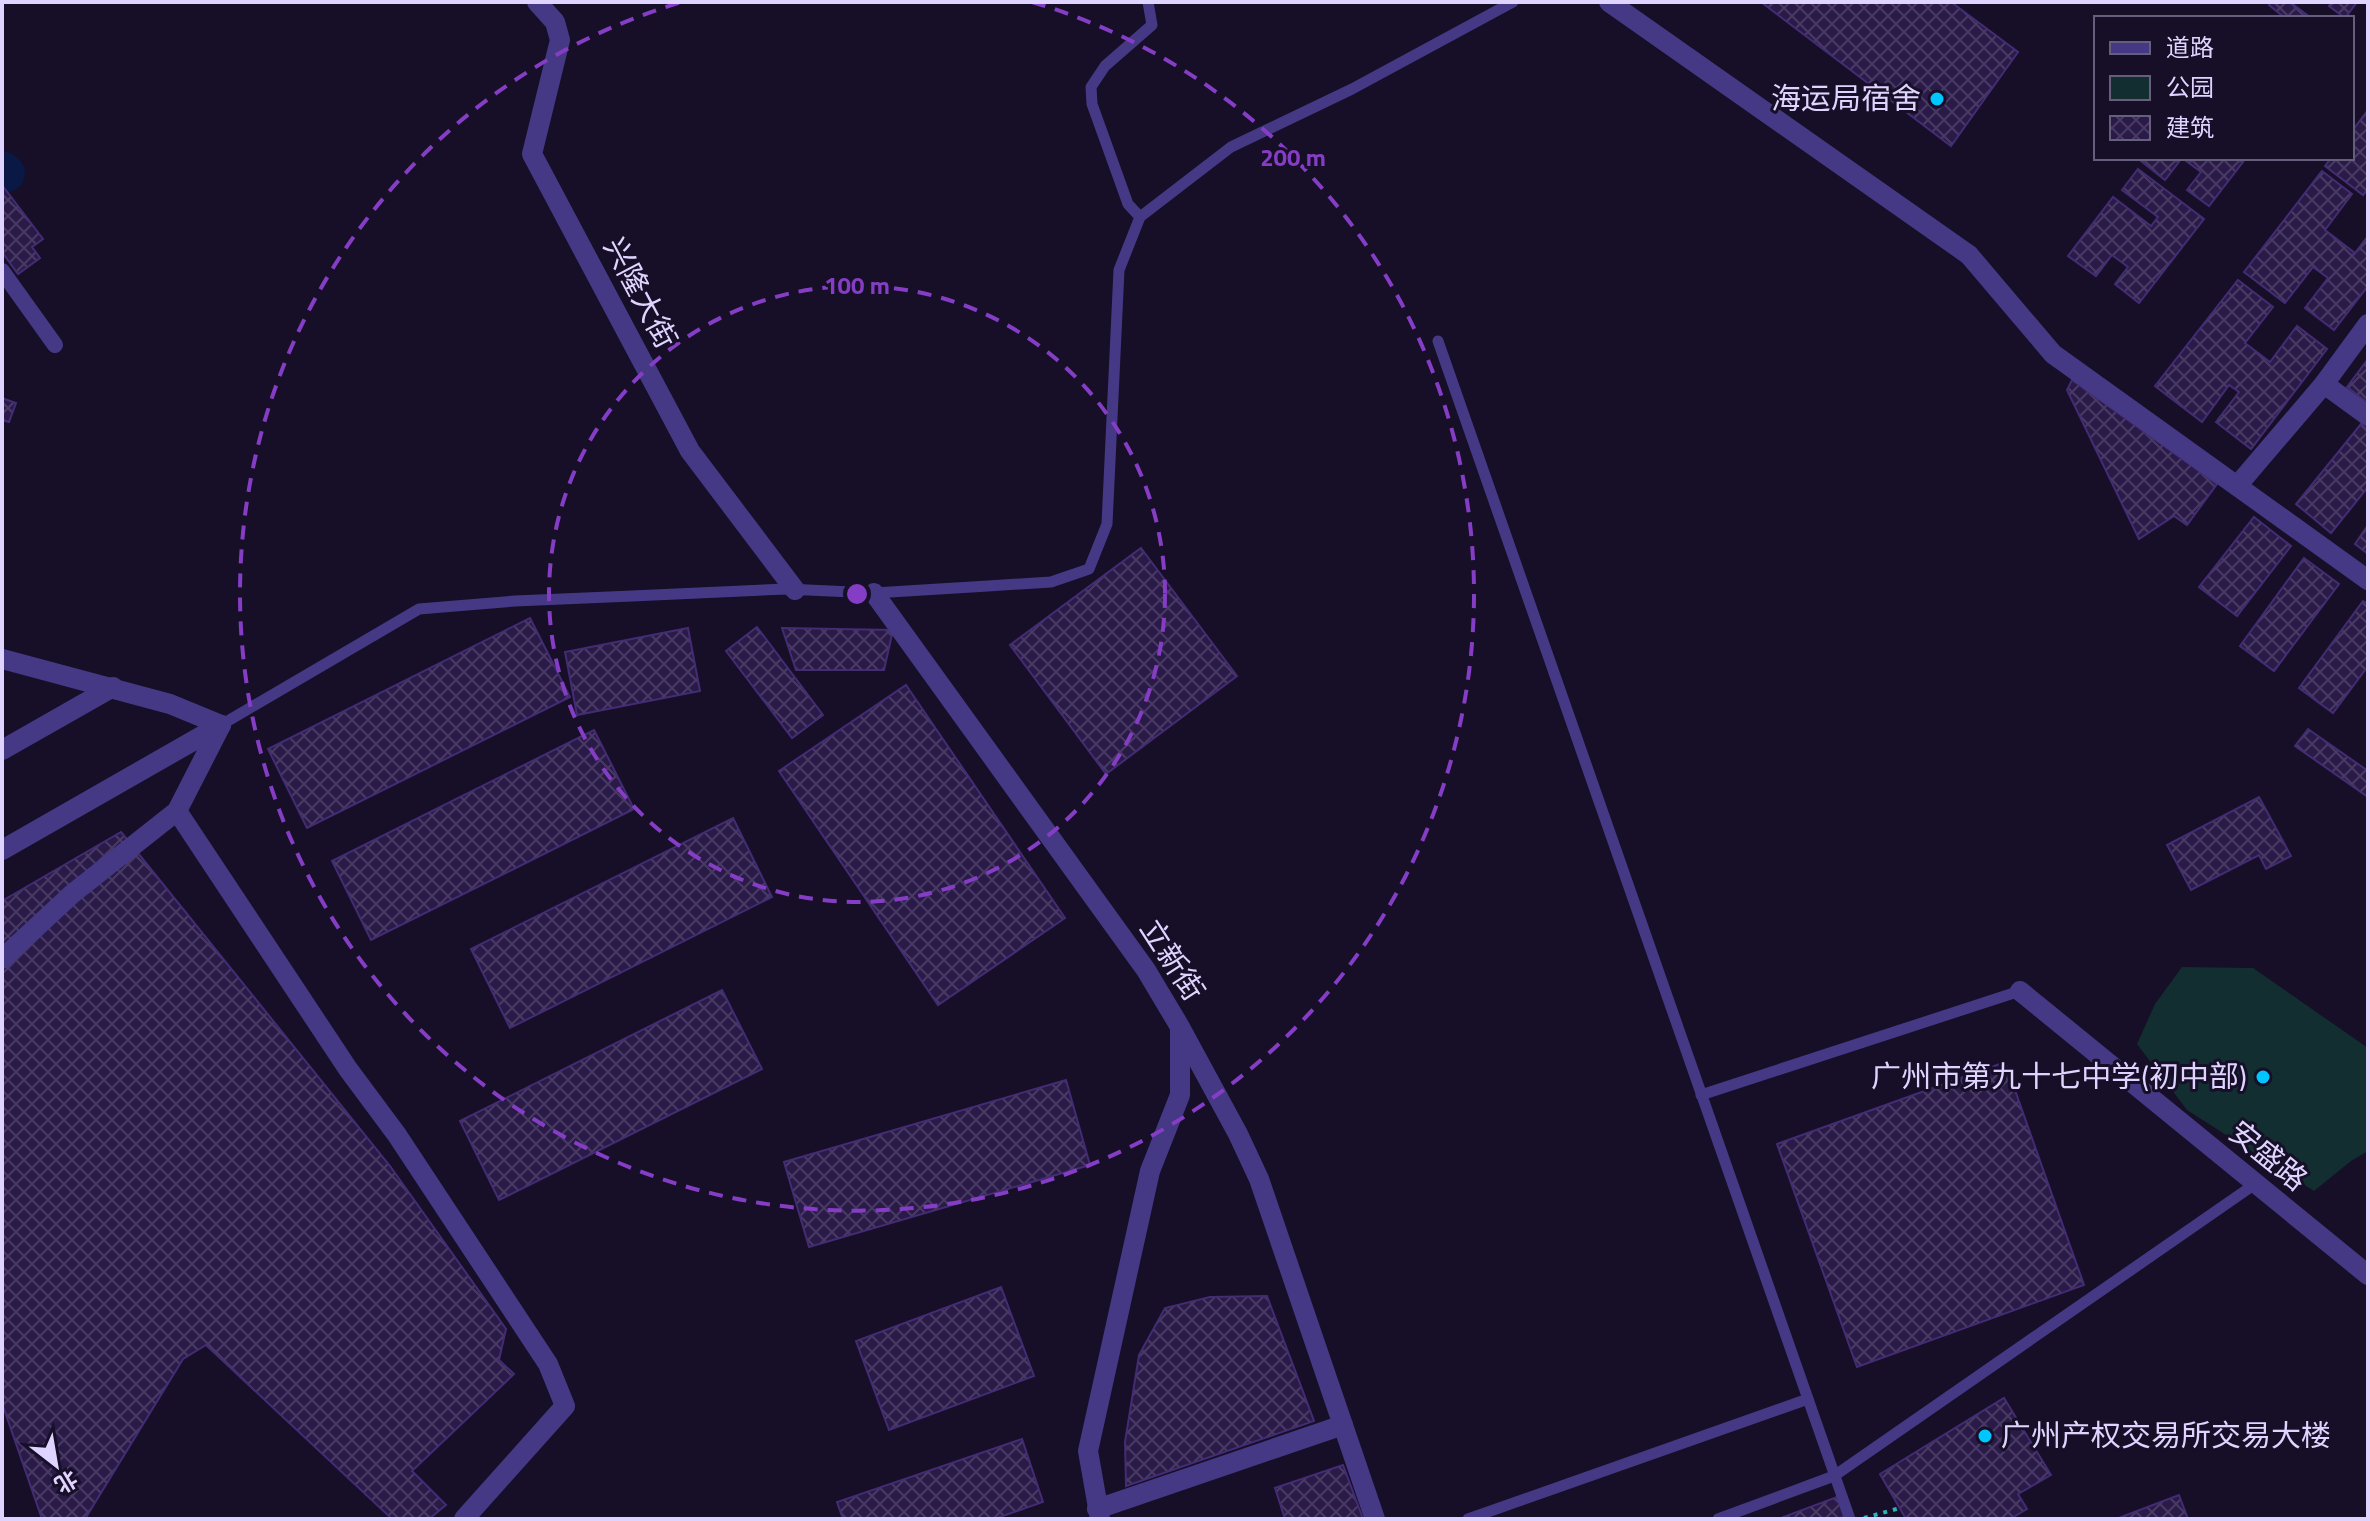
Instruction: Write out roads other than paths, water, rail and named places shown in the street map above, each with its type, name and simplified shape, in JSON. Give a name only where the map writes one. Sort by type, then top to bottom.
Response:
[{"type":"street","name":"兴隆大街","points":[[537,2],[555,22],[560,40],[532,154],[690,451],[795,590]]},
{"type":"street","points":[[1609,2],[1969,255],[2053,354],[2368,580]]},
{"type":"street","points":[[2,271],[55,345]]},
{"type":"street","points":[[2237,486],[2324,384],[2368,324]]},
{"type":"street","points":[[2324,384],[2368,416]]},
{"type":"street","name":"立新街","points":[[874,593],[1146,970],[1180,1027],[1180,1095],[1150,1171],[1088,1451],[1098,1514]]},
{"type":"street","points":[[2,659],[170,704],[221,725]]},
{"type":"street","points":[[2,750],[113,687]]},
{"type":"street","points":[[2,959],[72,894],[177,811],[221,725]]},
{"type":"street","points":[[2,850],[221,725]]},
{"type":"street","points":[[177,811],[548,1364],[565,1406],[464,1519]]},
{"type":"street","name":"安盛路","points":[[2020,991],[2368,1275]]},
{"type":"street","points":[[1180,1027],[1259,1179],[1375,1519]]},
{"type":"street","points":[[1098,1514],[1343,1425]]},
{"type":"lane","points":[[1140,217],[1128,204],[1092,104],[1091,87],[1105,66],[1152,25],[1148,2]]},
{"type":"lane","points":[[221,725],[419,609],[529,600],[795,590],[874,593],[1051,582],[1089,569],[1107,524],[1119,270],[1140,217],[1231,147],[1352,89],[1513,2]]},
{"type":"lane","points":[[1438,341],[1850,1519]]},
{"type":"lane","points":[[1701,1095],[2020,991]]},
{"type":"lane","points":[[1718,1519],[1834,1476],[2255,1184]]},
{"type":"lane","points":[[1468,1519],[1808,1399]]},
{"type":"waterway","points":[[2,170],[6,173]]},
{"type":"place","name":"海运局宿舍","points":[[1937,99]]},
{"type":"place","name":"广州市第九十七中学(初中部)","points":[[2263,1077]]},
{"type":"place","name":"广州产权交易所交易大楼","points":[[1985,1436]]}]
